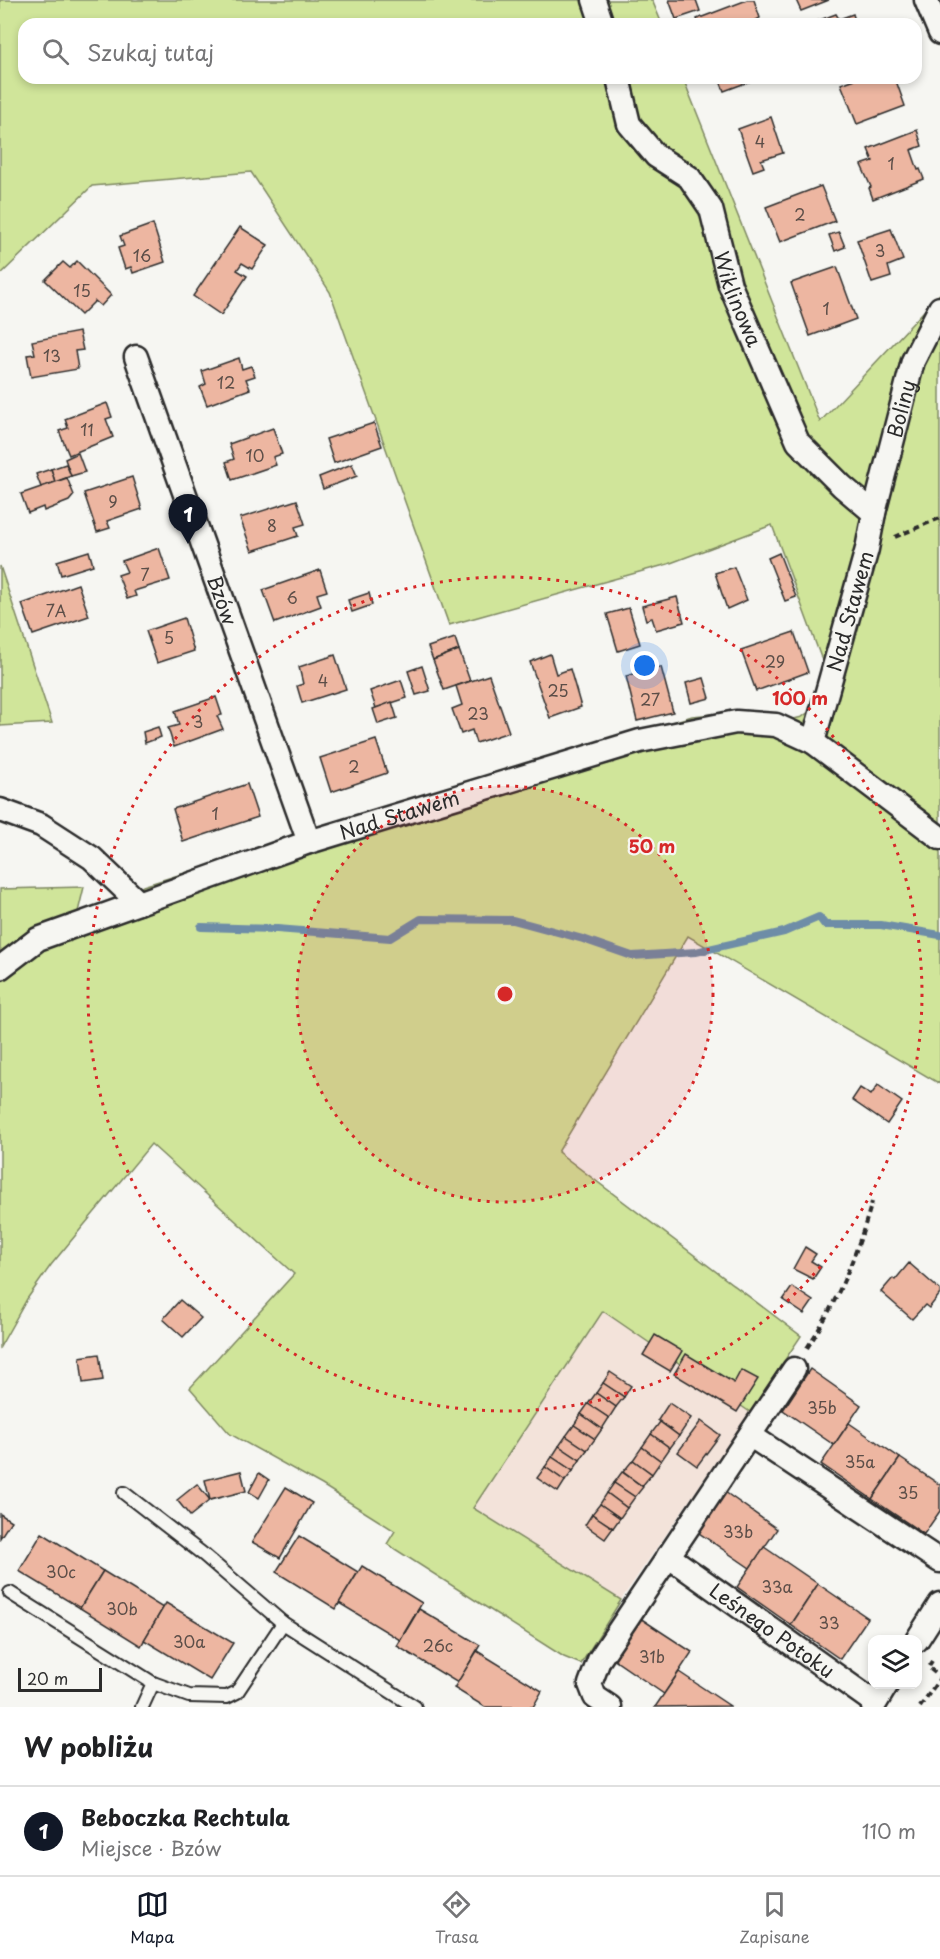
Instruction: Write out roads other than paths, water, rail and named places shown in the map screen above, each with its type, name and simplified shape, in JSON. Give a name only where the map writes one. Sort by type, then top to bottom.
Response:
[{"type":"street","points":[[594,0],[600,18]]},
{"type":"street","points":[[926,0],[940,33]]},
{"type":"street","name":"Wiklinowa","points":[[619,84],[629,124],[656,156],[689,177],[711,208],[730,285],[798,442],[842,486],[874,513]]},
{"type":"street","name":"Boliny","points":[[874,513],[914,361],[940,308]]},
{"type":"street","name":"Bzów","points":[[136,357],[309,842]]},
{"type":"street","name":"Nad Stawem","points":[[813,742],[867,549],[874,513]]},
{"type":"street","name":"Nad Stawem","points":[[0,968],[38,939],[309,842],[640,741],[736,722],[776,725],[813,742],[940,838]]},
{"type":"street","points":[[0,810],[41,825],[92,858],[139,903]]},
{"type":"street","points":[[610,1707],[595,1697],[590,1684],[594,1670],[794,1369]]},
{"type":"street","points":[[751,1436],[940,1561]]},
{"type":"street","name":"Leśnego Potoku","points":[[668,1556],[878,1698]]},
{"type":"street","points":[[920,1635],[940,1604]]},
{"type":"lane","points":[[124,1493],[204,1556],[283,1623],[416,1707]]},
{"type":"lane","points":[[10,1593],[153,1683],[189,1696],[227,1697],[237,1692],[283,1623]]},
{"type":"lane","points":[[142,1707],[153,1683]]},
{"type":"waterway","points":[[201,927],[277,929],[390,938],[421,919],[513,920],[583,939],[632,956],[696,952],[784,932],[819,917],[825,925],[881,925],[940,935]]},
{"type":"place","name":"Beboczka Rechtula","points":[[188,544]]}]
